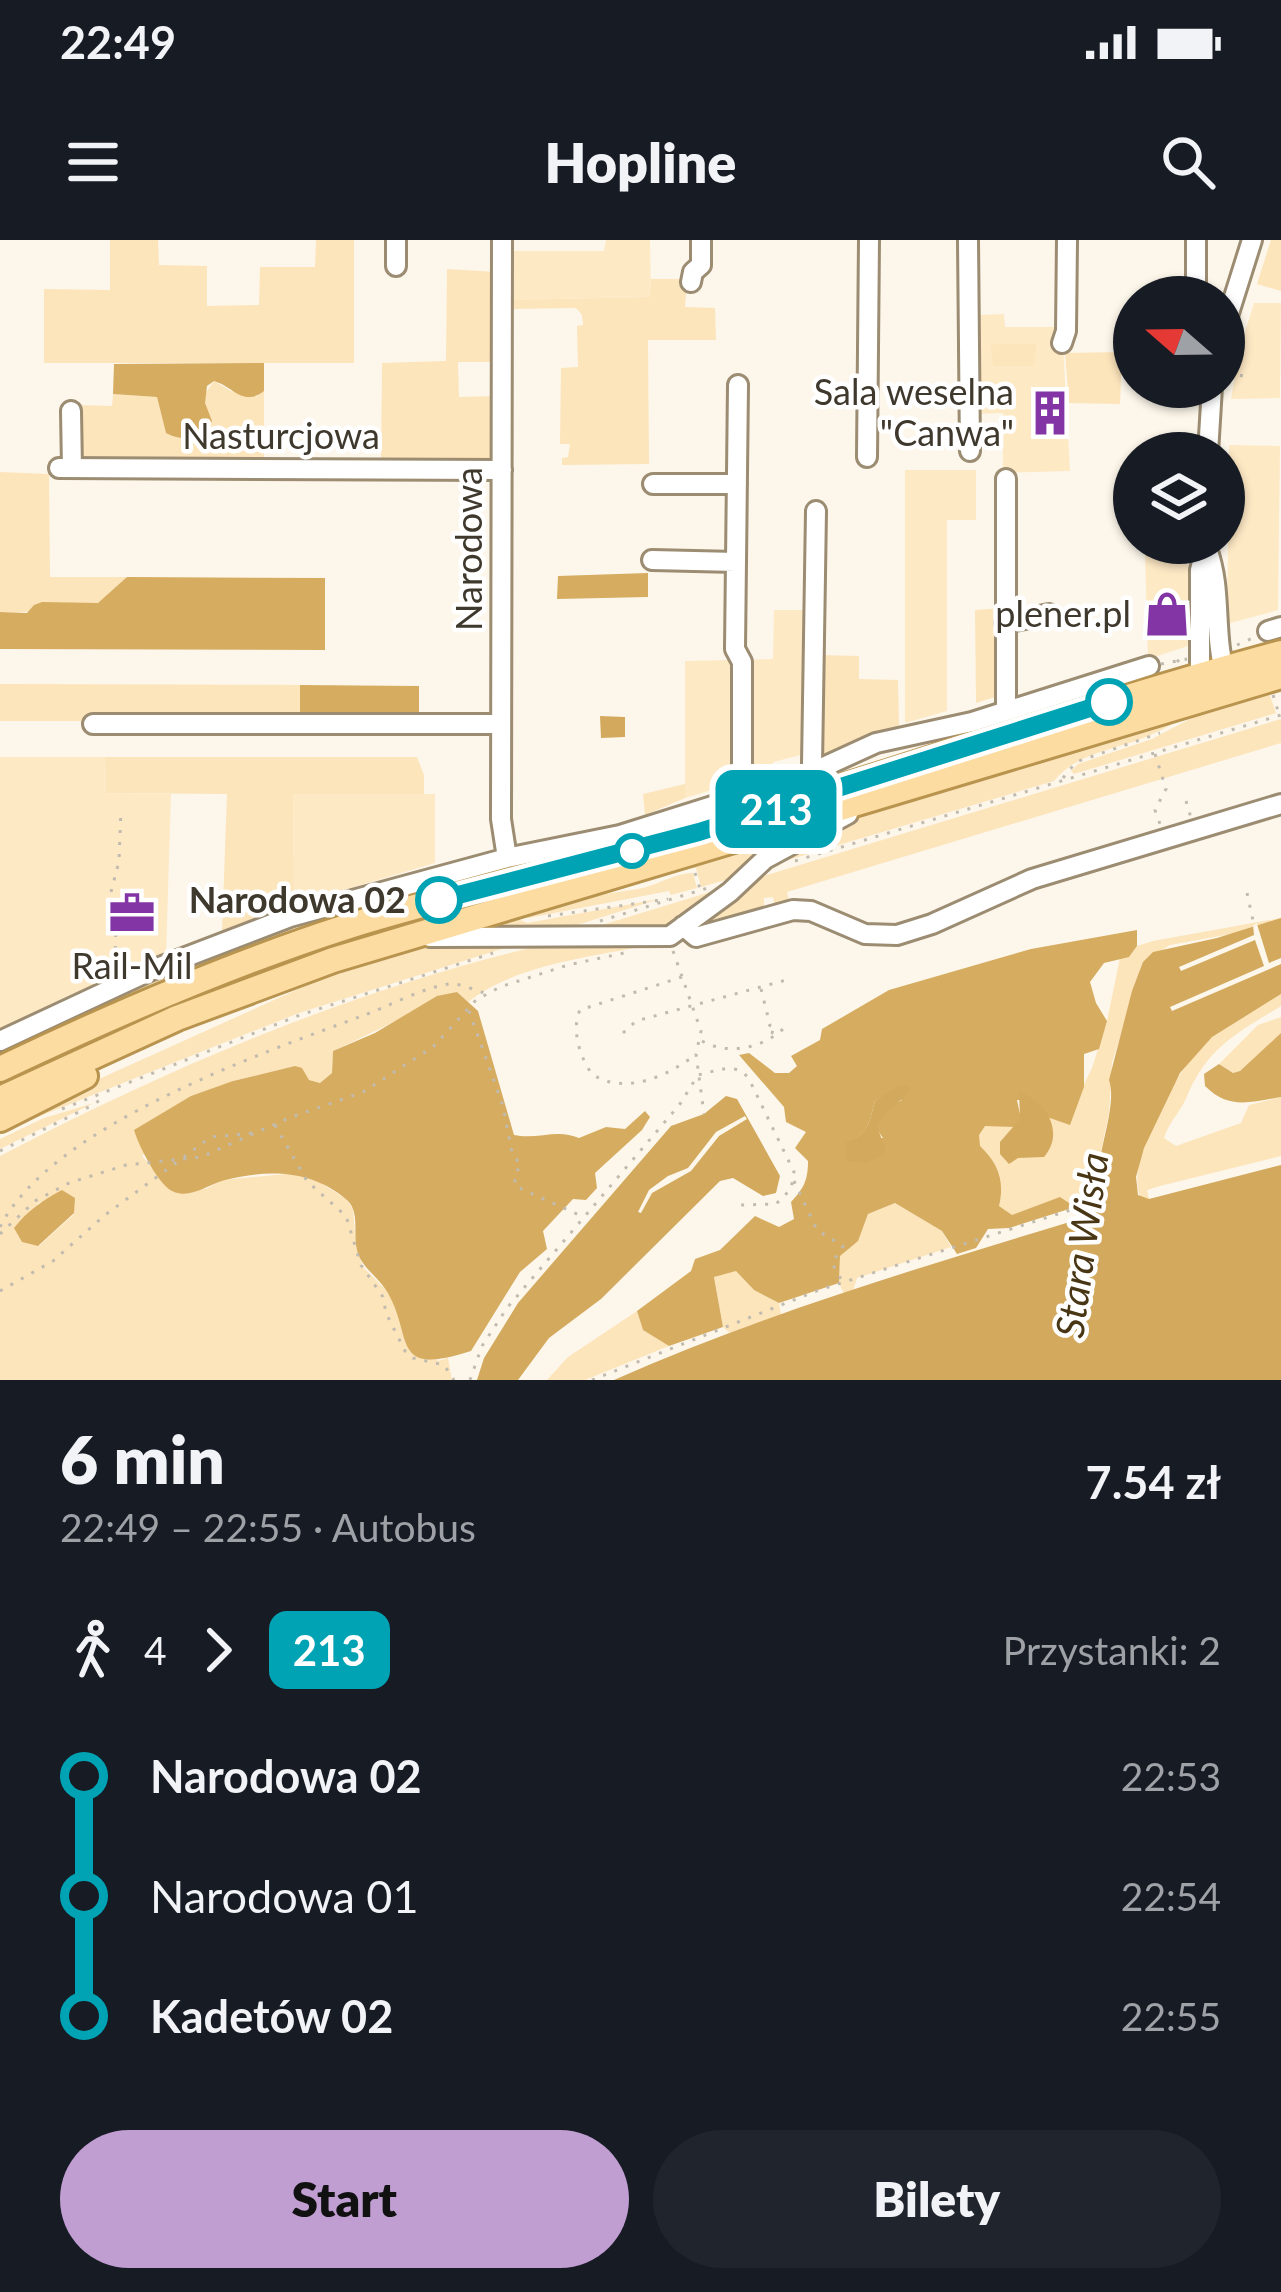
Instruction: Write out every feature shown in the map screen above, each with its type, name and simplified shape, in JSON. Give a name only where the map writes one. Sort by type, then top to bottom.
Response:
[{"type":"main road","points":[[1227,680],[1269,635]]},
{"type":"main road","points":[[0,1099],[235,995],[407,937],[892,792],[1227,680],[1276,683]]},
{"type":"main road","points":[[0,1069],[187,987],[345,928],[609,858],[1090,708],[1201,688]]},
{"type":"main road","points":[[0,1119],[235,995]]},
{"type":"street","points":[[396,240],[396,266]]},
{"type":"street","name":"Narodowa","points":[[502,240],[501,819],[507,858]]},
{"type":"street","points":[[691,282],[693,272],[701,266],[701,240]]},
{"type":"street","points":[[866,458],[869,240]]},
{"type":"street","points":[[968,240],[970,451]]},
{"type":"street","points":[[1062,343],[1067,240]]},
{"type":"street","points":[[1196,240],[1196,276]]},
{"type":"street","points":[[1241,276],[1252,240]]},
{"type":"street","points":[[738,385],[735,650],[742,662],[746,795]]},
{"type":"street","name":"Nasturcjowa","points":[[71,412],[66,468],[502,470]]},
{"type":"street","points":[[1006,479],[1006,710]]},
{"type":"street","points":[[653,484],[737,484]]},
{"type":"street","points":[[812,765],[816,511]]},
{"type":"street","points":[[652,560],[736,562]]},
{"type":"street","points":[[1201,688],[1202,564]]},
{"type":"street","points":[[1213,564],[1218,642],[1227,680]]},
{"type":"street","points":[[1005,622],[1049,614]]},
{"type":"street","points":[[0,1041],[152,970],[290,917],[507,858],[620,835],[794,780],[853,752],[1149,666]]},
{"type":"street","points":[[93,724],[501,724]]},
{"type":"street","points":[[853,752],[882,763],[919,765]]},
{"type":"street","points":[[407,937],[670,936],[765,860],[892,792]]},
{"type":"street","points":[[683,926],[696,937],[803,910],[865,934],[896,935],[1006,888],[1281,804]]},
{"type":"street","points":[[187,987],[246,954],[290,917]]},
{"type":"path","points":[[1251,648],[1269,635]]},
{"type":"path","points":[[1010,796],[1280,716],[1276,683]]},
{"type":"path","points":[[1154,753],[1166,789],[1155,809],[1165,841]]},
{"type":"path","points":[[1186,801],[1193,826]]},
{"type":"path","points":[[111,892],[119,861],[121,809]]},
{"type":"path","points":[[694,870],[701,894]]},
{"type":"path","points":[[1246,893],[1254,925]]},
{"type":"path","points":[[115,961],[116,927]]},
{"type":"path","points":[[0,1231],[35,1201],[69,1183],[126,1165],[201,1157],[363,1092],[433,1048],[487,993],[568,965],[632,951]]},
{"type":"path","points":[[673,951],[700,1040],[696,1054],[704,1114]]},
{"type":"path","points":[[682,977],[580,1010],[575,1019],[580,1051],[592,1074],[616,1083],[664,1076],[696,1054]]},
{"type":"path","points":[[623,1034],[636,1021],[790,979]]},
{"type":"path","points":[[0,1231],[15,1201],[68,1156],[172,1092],[448,984],[487,993]]},
{"type":"path","points":[[760,987],[770,1025]]},
{"type":"path","points":[[468,1009],[512,1153],[521,1166],[515,1173],[515,1186],[582,1217]]},
{"type":"path","points":[[700,1040],[725,1051],[769,1041],[787,1025]]},
{"type":"path","points":[[470,1380],[494,1326],[680,1104],[698,1075],[731,1067],[743,1071],[818,1230],[843,1246],[832,1264],[843,1282]]},
{"type":"path","points":[[0,1151],[140,1080]]},
{"type":"path","points":[[60,1111],[114,1098]]},
{"type":"path","points":[[275,1125],[307,1181],[350,1226],[361,1264],[383,1298],[406,1351],[413,1358],[444,1366],[454,1380]]},
{"type":"path","points":[[0,1291],[53,1261],[105,1215],[211,1137],[259,1133]]},
{"type":"path","points":[[740,1205],[776,1204],[794,1181]]},
{"type":"path","points":[[592,1380],[738,1319],[1080,1207]]},
{"type":"shaded area","points":[[110,240],[158,240],[159,265],[207,266],[207,306],[259,305],[260,267],[315,267],[316,240],[354,240],[354,363],[44,363],[44,289],[110,290]]},
{"type":"shaded area","points":[[606,240],[650,240],[651,297],[507,300],[508,251],[604,251]]},
{"type":"shaded area","points":[[1271,240],[1281,240],[1281,291],[1257,284]]},
{"type":"shaded area","points":[[447,269],[496,272],[496,362],[458,362],[459,397],[498,396],[497,466],[381,465],[382,363],[446,361]]},
{"type":"shaded area","points":[[651,279],[687,279],[685,307],[715,308],[716,340],[648,340],[649,464],[562,465],[570,444],[560,444],[561,368],[578,367],[577,326],[583,325],[582,315],[576,308],[507,309],[507,300],[650,297]]},
{"type":"shaded area","points":[[1254,303],[1281,303],[1280,398],[1245,399],[1245,332]]},
{"type":"shaded area","points":[[1004,314],[1005,327],[1062,327],[1070,471],[1003,473],[1003,413],[977,414],[977,315]]},
{"type":"shaded area","points":[[1036,344],[1034,366],[993,366],[991,346]]},
{"type":"shaded area","points":[[1113,352],[1113,404],[1069,403],[1065,353]]},
{"type":"shaded area","points":[[264,363],[264,391],[257,395],[244,396],[214,381],[207,386],[205,403],[212,421],[192,437],[166,433],[157,397],[113,394],[114,364]]},
{"type":"shaded area","points":[[214,381],[231,391],[257,396],[264,391],[264,466],[77,460],[80,405],[112,406],[113,394],[157,397],[166,433],[191,437],[206,431],[204,395]]},
{"type":"shaded area","points":[[1245,445],[1280,446],[1278,610],[1227,624],[1228,564],[1245,564]]},
{"type":"shaded area","points":[[905,470],[976,470],[976,520],[947,520],[947,711],[905,723]]},
{"type":"shaded area","points":[[0,472],[49,474],[50,577],[127,577],[111,595],[77,608],[0,612]]},
{"type":"shaded area","name":"plener.pl","points":[[1145,564],[1188,564],[1188,646],[1148,659]]},
{"type":"shaded area","points":[[648,573],[648,597],[557,599],[558,576]]},
{"type":"shaded area","points":[[127,577],[325,578],[325,650],[0,649],[0,612],[27,613],[42,602],[98,603]]},
{"type":"shaded area","points":[[1002,608],[1001,695],[976,703],[975,610]]},
{"type":"shaded area","points":[[774,610],[811,610],[809,753],[773,762],[773,772],[685,798],[685,661],[773,659]]},
{"type":"shaded area","points":[[819,655],[859,656],[859,679],[898,680],[899,727],[818,756]]},
{"type":"shaded area","points":[[0,684],[300,685],[300,721],[0,721]]},
{"type":"shaded area","points":[[300,685],[419,686],[419,721],[300,721]]},
{"type":"shaded area","points":[[1269,693],[1276,713],[1074,774],[1071,771],[1078,764],[1152,739],[1207,710]]},
{"type":"shaded area","points":[[1189,715],[1146,737],[1084,758],[1054,781],[758,869],[853,818]]},
{"type":"shaded area","points":[[1281,719],[1281,743],[787,892],[790,906],[775,906],[773,897],[764,898],[764,908],[697,933],[698,918],[747,881]]},
{"type":"shaded area","points":[[0,757],[105,757],[106,793],[171,794],[166,955],[0,1030]]},
{"type":"shaded area","points":[[105,757],[417,757],[424,794],[293,794],[294,905],[222,932],[227,794],[106,793]]},
{"type":"shaded area","points":[[685,784],[685,798],[645,815],[643,794]]},
{"type":"shaded area","points":[[293,794],[435,794],[435,863],[294,905]]},
{"type":"shaded area","points":[[831,819],[744,875],[701,887],[696,868],[680,869],[705,856]]},
{"type":"shaded area","points":[[693,873],[697,888],[671,895],[669,891],[526,915],[567,902]]},
{"type":"shaded area","points":[[730,886],[664,931],[579,932]]},
{"type":"shaded area","points":[[530,892],[0,1090],[0,1078],[288,957],[440,910]]},
{"type":"shaded area","points":[[659,899],[552,933],[454,935],[519,914],[527,923]]},
{"type":"shaded area","points":[[1281,918],[1281,925],[1170,945],[1143,962],[1112,1063],[1109,1113],[1094,1183],[1098,1206],[1089,1216],[1089,1201],[1009,1228],[1001,1220],[962,1130],[1077,1099],[1107,1021],[1120,958],[1129,957],[1137,946]]},
{"type":"shaded area","points":[[1137,930],[1137,946],[1129,957],[1104,963],[1090,982],[1107,1021],[1099,1049],[1084,1054],[1084,1087],[1070,1125],[1047,1117],[1034,1100],[1017,1100],[1021,1119],[1015,1127],[985,1126],[979,1135],[980,1146],[999,1173],[999,1206],[1012,1215],[1060,1197],[1072,1205],[1069,1209],[1009,1228],[988,1229],[976,1248],[957,1254],[942,1231],[895,1203],[868,1214],[858,1241],[840,1256],[839,1283],[779,1303],[754,1290],[736,1271],[714,1277],[723,1327],[669,1346],[643,1330],[637,1311],[691,1271],[695,1259],[720,1250],[755,1216],[779,1227],[794,1219],[791,1202],[804,1183],[808,1161],[795,1148],[806,1132],[786,1122],[784,1107],[739,1055],[749,1053],[775,1073],[789,1073],[797,1066],[791,1056],[820,1040],[822,1029],[889,990],[1031,949]],"holes":[[[882,1097],[902,1100],[878,1123],[883,1138],[847,1141],[864,1131],[875,1101]]]},
{"type":"shaded area","points":[[260,933],[235,952],[0,1053],[0,1048],[84,1006]]},
{"type":"shaded area","points":[[520,943],[299,1013],[0,1132],[88,1084],[334,973],[429,945]]},
{"type":"shaded area","points":[[551,943],[654,944],[533,970],[468,1002],[457,992],[333,1051],[332,1073],[320,1083],[309,1080],[295,1066],[233,1081],[142,1156],[160,1177],[206,1189],[222,1180],[296,1173],[310,1176],[346,1199],[353,1209],[363,1267],[386,1290],[438,1361],[448,1358],[452,1380],[0,1380],[0,1156],[200,1060],[338,1006]],"holes":[[[40,1202],[74,1214],[39,1246],[22,1242],[15,1228]]]},
{"type":"shaded area","points":[[457,992],[478,1011],[514,1135],[579,1138],[606,1127],[625,1129],[645,1111],[650,1117],[595,1173],[597,1188],[586,1200],[573,1199],[543,1231],[547,1249],[520,1272],[471,1351],[427,1359],[408,1348],[386,1290],[360,1259],[355,1215],[347,1200],[305,1178],[274,1174],[241,1176],[192,1193],[172,1191],[155,1172],[134,1130],[191,1096],[233,1081],[295,1066],[309,1080],[320,1083],[332,1073],[333,1051],[375,1033],[437,996]]},
{"type":"shaded area","points":[[1281,994],[1281,1006],[1237,1033],[1204,1065],[1164,1138],[1176,1146],[1241,1123],[1249,1105],[1281,1097],[1281,1156],[1160,1186],[1147,1190],[1149,1199],[1141,1198],[1137,1183],[1146,1142],[1191,1058],[1219,1031]]},
{"type":"shaded area","points":[[1281,1017],[1281,1033],[1240,1071],[1233,1073],[1219,1064],[1258,1025]]},
{"type":"shaded area","points":[[1281,1033],[1281,1097],[1231,1101],[1205,1086],[1204,1074],[1219,1064],[1233,1073],[1240,1071]]},
{"type":"shaded area","points":[[94,1103],[0,1149],[0,1139],[44,1118]]},
{"type":"shaded area","points":[[62,1190],[75,1198],[74,1213],[38,1246],[22,1242],[14,1228]]},
{"type":"shaded area","points":[[895,1203],[942,1231],[951,1247],[857,1278],[853,1291],[844,1294],[839,1283],[840,1256],[858,1240],[868,1214]]},
{"type":"shaded area","points":[[736,1271],[754,1290],[779,1303],[781,1315],[730,1333],[723,1327],[714,1276]]},
{"type":"shaded area","points":[[637,1311],[643,1330],[669,1346],[585,1380],[547,1380],[568,1357]]},
{"type":"water","points":[[600,716],[625,717],[625,737],[601,738]]},
{"type":"water","name":"Stara Wisła","points":[[1281,918],[1281,994],[1212,1037],[1180,1073],[1144,1148],[1136,1177],[1138,1195],[1149,1199],[1281,1165],[1281,1380],[614,1380],[789,1311],[1089,1216],[1098,1206],[1109,1080],[1143,962],[1153,952]]},
{"type":"water","points":[[900,1085],[910,1087],[877,1127],[885,1147],[883,1155],[866,1163],[846,1161],[846,1141],[864,1131],[875,1101]]},
{"type":"water","points":[[1019,1092],[1045,1110],[1053,1138],[1044,1157],[1018,1158],[1009,1164],[1000,1154],[1000,1142],[1020,1119]]},
{"type":"water","points":[[726,1096],[737,1099],[780,1176],[776,1193],[763,1196],[733,1178],[720,1181],[601,1299],[549,1338],[518,1380],[477,1380],[484,1358],[518,1303],[671,1126],[704,1114]]},
{"type":"pier","points":[[1257,924],[1269,963],[1281,958],[1281,964],[1172,1011],[1170,1007],[1264,966],[1255,940],[1181,971],[1179,967],[1254,935]]},
{"type":"pier","points":[[745,1116],[719,1136],[691,1171],[652,1193],[638,1212],[649,1190],[688,1168],[716,1132]]},
{"type":"bus line","name":"213","points":[[439,900],[699,832],[1109,702]]},
{"type":"place","name":"Sala weselna \"Canwa\"","points":[[1050,413]]},
{"type":"place","name":"plener.pl","points":[[1167,614]]},
{"type":"place","name":"Narodowa 02","points":[[439,900]]},
{"type":"place","name":"Rail-Mil","points":[[132,913]]}]
